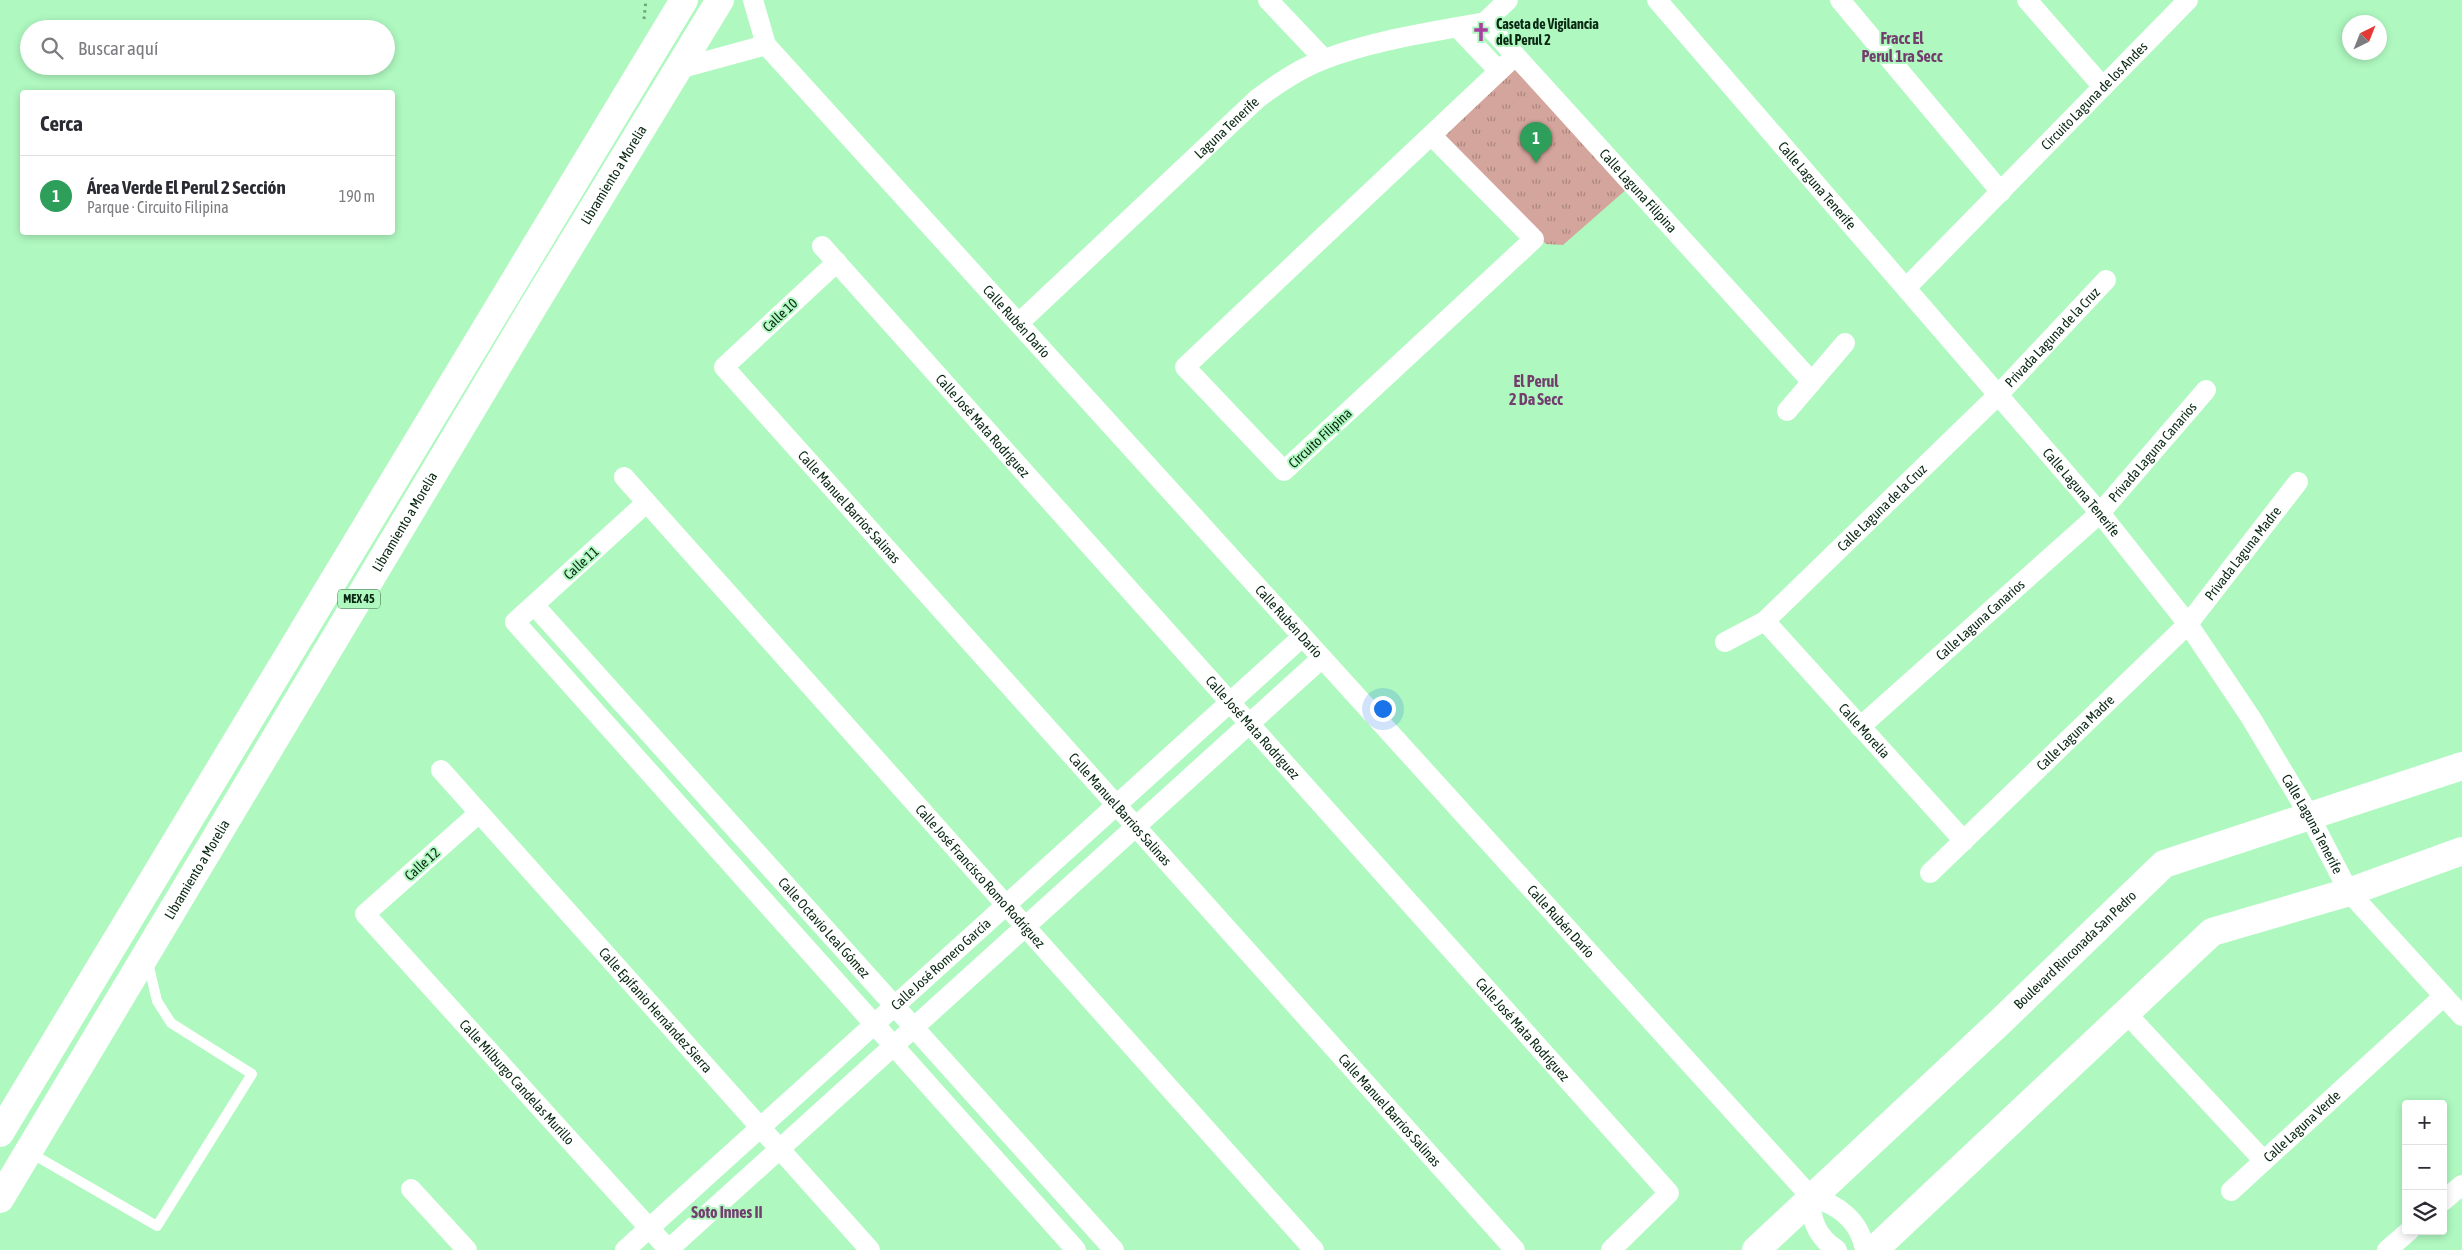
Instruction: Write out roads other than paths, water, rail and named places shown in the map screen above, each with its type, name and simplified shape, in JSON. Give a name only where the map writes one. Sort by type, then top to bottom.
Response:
[{"type":"main road","name":"MEX 45","points":[[0,1133],[684,0]]},
{"type":"main road","name":"Libramiento a Morelia","points":[[0,1199],[720,0]]},
{"type":"main road","name":"Boulevard Rinconada San Pedro","points":[[1756,1250],[2000,1022],[2164,864],[2308,815],[2459,772]]},
{"type":"main road","points":[[1874,1250],[2212,932],[2349,892],[2462,851]]},
{"type":"street","name":"Calle Rubén Darío","points":[[753,0],[766,45],[1811,1197],[1834,1205],[1844,1213],[1860,1233],[1865,1250]]},
{"type":"street","points":[[1268,0],[1324,59]]},
{"type":"street","points":[[1485,22],[1508,0]]},
{"type":"street","name":"Calle Laguna Tenerife","points":[[1657,0],[2100,513],[2188,624],[2251,718],[2308,815],[2349,892],[2462,1016]]},
{"type":"street","points":[[1840,0],[2001,192]]},
{"type":"street","points":[[2027,0],[2103,87]]},
{"type":"street","name":"Circuito Laguna de los Andes","points":[[1906,288],[2188,0]]},
{"type":"street","name":"Laguna Tenerife","points":[[1018,324],[1257,99],[1300,70],[1347,51],[1485,22]]},
{"type":"street","name":"Calle Laguna Filipina","points":[[1485,22],[1812,382]]},
{"type":"street","points":[[1458,28],[1499,71]]},
{"type":"street","points":[[678,69],[766,45]]},
{"type":"street","name":"Circuito Filipina","points":[[1431,135],[1534,239],[1284,471],[1185,367],[1431,135],[1515,56]]},
{"type":"street","name":"Calle José Mata Rodríguez","points":[[822,246],[1669,1193],[1611,1250]]},
{"type":"street","name":"Calle 10","points":[[724,367],[837,262]]},
{"type":"street","name":"Privada Laguna de la Cruz","points":[[1997,396],[2106,280]]},
{"type":"street","points":[[1787,411],[1845,343]]},
{"type":"street","name":"Calle Manuel Barrios Salinas","points":[[724,367],[1515,1250]]},
{"type":"street","name":"Privada Laguna Canarios","points":[[2100,513],[2206,390]]},
{"type":"street","name":"Calle Laguna de la Cruz","points":[[1765,621],[1997,396]]},
{"type":"street","name":"Calle José Francisco Romo Rodríguez","points":[[624,477],[1314,1250]]},
{"type":"street","name":"Privada Laguna Madre","points":[[2188,624],[2298,482]]},
{"type":"street","name":"Calle 11","points":[[515,622],[646,503]]},
{"type":"street","name":"Calle Laguna Canarios","points":[[1860,727],[2100,513]]},
{"type":"street","name":"Calle Octavio Leal Gómez","points":[[534,605],[1114,1250]]},
{"type":"street","points":[[1725,642],[1765,621]]},
{"type":"street","name":"Calle Morelia","points":[[1765,621],[1964,840]]},
{"type":"street","name":"Calle Octavio Leal Gómez","points":[[515,622],[1076,1250]]},
{"type":"street","name":"Calle Laguna Madre","points":[[1964,840],[2188,624]]},
{"type":"street","name":"Calle José Romero García","points":[[625,1250],[1302,637]]},
{"type":"street","name":"Calle José Romero García","points":[[668,1250],[1322,658]]},
{"type":"street","name":"Calle Epifanio Hernández Sierra","points":[[441,770],[870,1250]]},
{"type":"street","name":"Calle 12","points":[[365,914],[479,813]]},
{"type":"street","points":[[1930,873],[1964,840]]},
{"type":"street","name":"Calle Milburgo Candelas Murillo","points":[[365,914],[668,1250]]},
{"type":"street","name":"Calle Laguna Verde","points":[[2126,1014],[2264,1161],[2444,996]]},
{"type":"street","points":[[2231,1190],[2264,1161]]},
{"type":"street","points":[[2447,1198],[2462,1185]]},
{"type":"street","points":[[411,1188],[467,1250]]},
{"type":"street","points":[[1811,1197],[1814,1224],[1820,1236],[1837,1250]]},
{"type":"street","points":[[2387,1250],[2404,1235]]},
{"type":"lane","points":[[28,1152],[157,1226],[252,1074],[171,1023],[157,1001],[147,953]]},
{"type":"place","name":"Caseta de Vigilancia del Perul 2","points":[[1481,32]]},
{"type":"place","name":"Área Verde El Perul 2 Sección","points":[[1536,163]]},
{"type":"district","name":"Fracc El Perul 1ra Secc","points":[[1902,47]]},
{"type":"district","name":"El Perul 2 Da Secc","points":[[1536,390]]},
{"type":"district","name":"Soto Innes II","points":[[727,1212]]}]
